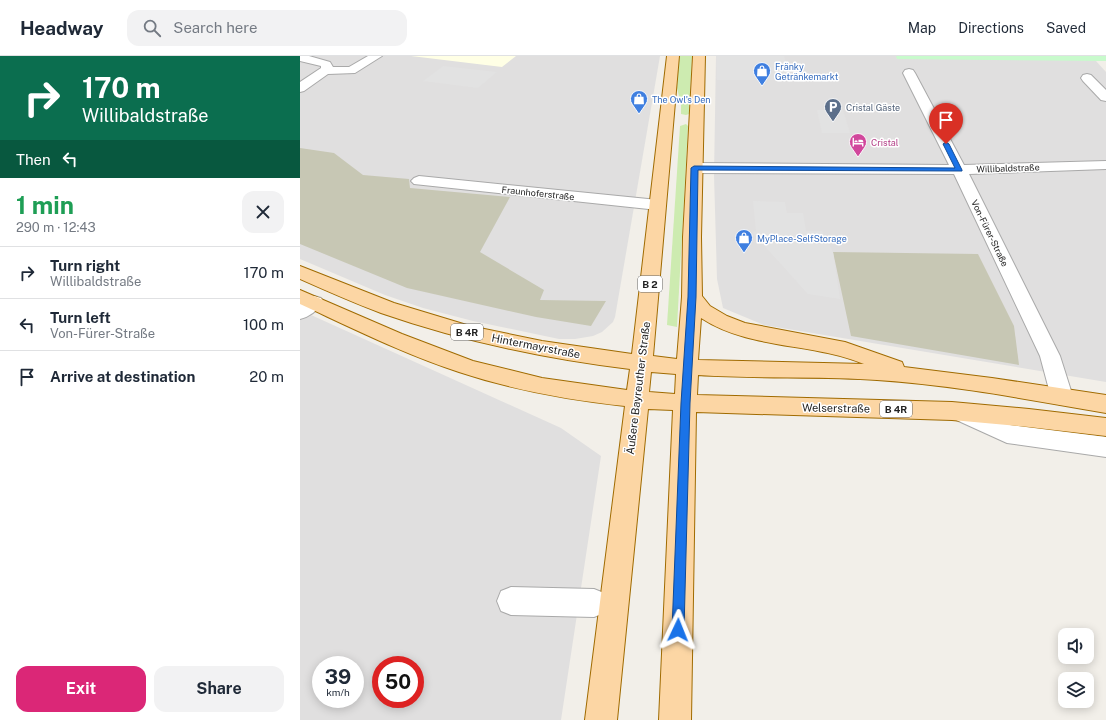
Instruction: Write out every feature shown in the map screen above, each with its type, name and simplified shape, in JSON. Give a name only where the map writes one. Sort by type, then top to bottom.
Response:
[{"type":"main road","name":"Äußere Bayreuther Straße","points":[[602,720],[642,363],[673,56]]},
{"type":"main road","points":[[675,720],[685,403],[692,297],[694,168],[699,56]]},
{"type":"main road","points":[[666,115],[677,120],[696,118]]},
{"type":"main road","name":"Hintermayrstraße","points":[[300,272],[378,304],[457,329],[540,348],[642,363],[687,367]]},
{"type":"main road","points":[[692,297],[698,306],[709,315],[733,326],[757,333],[844,348],[919,376]]},
{"type":"main road","name":"B 4R","points":[[305,304],[422,351],[492,374],[578,392],[637,399]]},
{"type":"main road","name":"B 4R","points":[[687,367],[836,370],[919,376],[1106,404]]},
{"type":"main road","name":"Welserstraße","points":[[637,399],[732,406],[902,409],[960,412],[1106,427]]},
{"type":"street","points":[[300,56],[326,64],[327,68],[300,88]]},
{"type":"street","points":[[324,71],[351,70],[376,56]]},
{"type":"street","name":"Von-Fürer-Straße","points":[[909,73],[959,170],[1050,356],[1062,397]]},
{"type":"street","points":[[1087,78],[1106,97]]},
{"type":"street","name":"Willibaldstraße","points":[[694,168],[959,170],[1106,165]]},
{"type":"street","name":"Fraunhoferstraße","points":[[419,181],[658,205]]},
{"type":"street","points":[[960,412],[1007,434],[1106,447]]},
{"type":"street","points":[[511,601],[594,603]]},
{"type":"shaded area","points":[[300,56],[660,56],[613,322],[602,332],[593,336],[575,339],[559,339],[473,321],[423,308],[385,295],[300,259]]},
{"type":"shaded area","points":[[411,56],[516,56],[502,67]]},
{"type":"shaded area","points":[[716,56],[1106,56],[1106,61],[1096,61],[1106,72],[1106,382],[764,325],[723,308],[717,279],[714,175]]},
{"type":"shaded area","points":[[716,56],[784,56],[790,80],[717,80]]},
{"type":"shaded area","points":[[443,66],[497,72],[478,88],[423,81]]},
{"type":"shaded area","name":"Cristal Gäste","points":[[817,110],[843,110],[850,133],[822,133]]},
{"type":"shaded area","points":[[300,148],[334,153],[363,175],[409,179],[410,188],[510,197],[480,252],[544,290],[540,300],[606,301],[591,326],[536,317],[407,288],[300,244]]},
{"type":"shaded area","points":[[753,201],[785,202],[787,213],[803,213],[806,231],[822,231],[833,252],[840,299],[808,294],[752,232],[756,231]]},
{"type":"shaded area","points":[[833,252],[978,254],[1014,326],[1019,365],[851,336]]},
{"type":"shaded area","points":[[300,310],[561,428],[601,456],[561,720],[300,720]]},
{"type":"green space","points":[[679,56],[692,56],[689,114],[686,115],[681,114],[681,104],[677,88]]},
{"type":"green space","points":[[896,56],[1106,56],[1106,61],[897,59]]},
{"type":"green space","points":[[686,124],[688,126],[677,327],[667,325],[680,126]]},
{"type":"place","name":"Fränky Getränkemarkt","points":[[762,86]]},
{"type":"place","name":"The Owl's Den","points":[[639,114]]},
{"type":"place","name":"Cristal Gäste","points":[[833,122]]},
{"type":"place","name":"Cristal","points":[[858,157]]},
{"type":"place","name":"MyPlace-SelfStorage","points":[[744,253]]},
{"type":"route","points":[[678,630],[685,403],[692,297],[694,168],[959,170],[946,144]]}]
